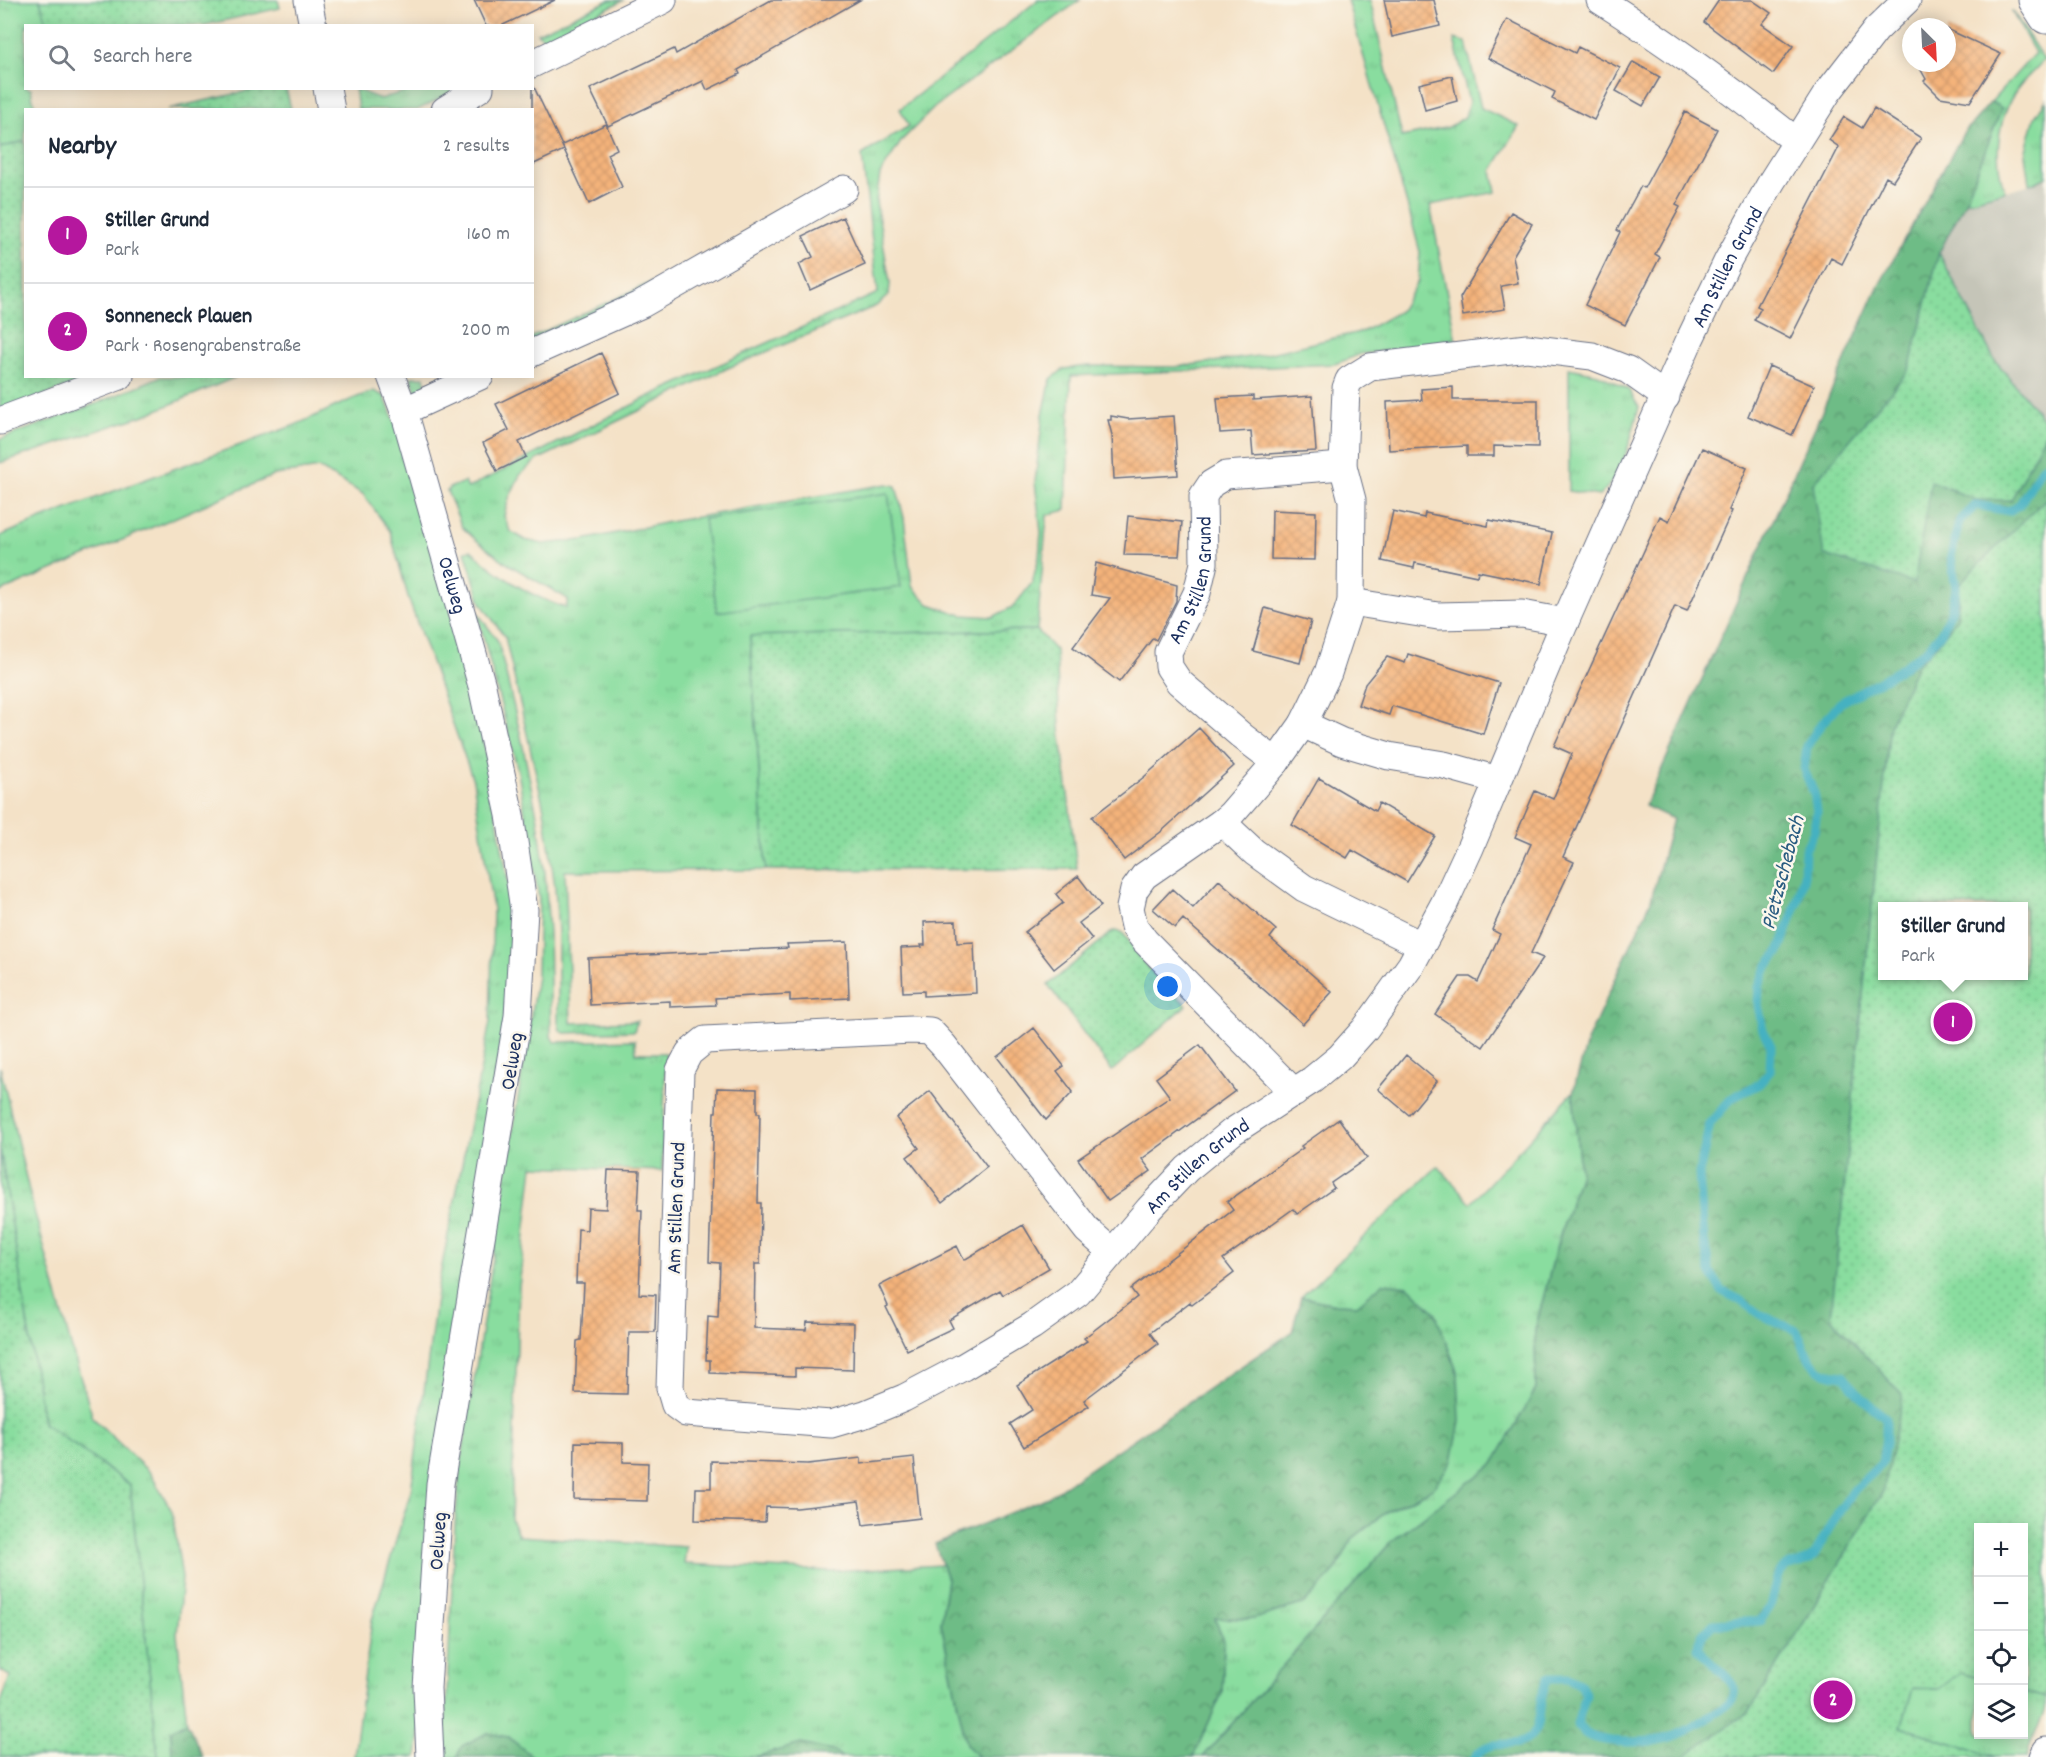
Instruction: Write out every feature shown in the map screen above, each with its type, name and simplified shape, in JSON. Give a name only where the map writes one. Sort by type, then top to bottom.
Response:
[{"type":"street","points":[[308,0],[313,24]]},
{"type":"street","points":[[534,63],[663,0]]},
{"type":"street","points":[[1600,0],[1741,97],[1796,141]]},
{"type":"street","name":"Am Stillen Grund","points":[[1112,1252],[1087,1230],[930,1031],[705,1040],[689,1053],[680,1070],[670,1388],[675,1406],[686,1413],[831,1424],[865,1414],[904,1398],[963,1367],[1032,1326],[1078,1293],[1187,1168],[1232,1132],[1294,1093],[1340,1057],[1365,1029],[1411,965],[1444,904],[1470,848],[1565,622],[1690,339],[1728,261],[1796,141],[1828,92],[1869,39],[1907,0]]},
{"type":"street","points":[[2035,0],[2046,17]]},
{"type":"street","points":[[327,90],[331,108]]},
{"type":"street","points":[[448,108],[477,90]]},
{"type":"street","points":[[534,352],[642,304],[844,189]]},
{"type":"street","points":[[1294,1093],[1145,941],[1134,926],[1130,908],[1134,891],[1144,876],[1222,822],[1276,762],[1303,724],[1328,674],[1351,602],[1352,500],[1342,466],[1348,380],[1370,367],[1527,348],[1592,356],[1628,370],[1666,397]]},
{"type":"street","points":[[0,421],[115,378]]},
{"type":"street","name":"Oelweg","points":[[392,378],[404,411],[482,686],[510,815],[524,910],[519,1016],[440,1484],[428,1688],[430,1757]]},
{"type":"street","points":[[404,411],[476,378]]},
{"type":"street","name":"Am Stillen Grund","points":[[1276,762],[1179,682],[1169,667],[1168,652],[1197,593],[1204,563],[1203,496],[1211,484],[1226,475],[1342,466]]},
{"type":"street","points":[[1351,602],[1438,616],[1522,614],[1565,622]]},
{"type":"street","points":[[1303,724],[1361,748],[1389,756],[1444,765],[1498,780]]},
{"type":"street","points":[[1222,822],[1254,852],[1304,888],[1421,945]]},
{"type":"street","points":[[2043,1757],[2046,1750]]},
{"type":"shaded area","points":[[2046,177],[2046,423],[1994,359],[1939,253],[1965,202],[2035,183]]},
{"type":"green space","points":[[0,0],[40,0],[48,24],[24,24],[24,90],[31,90],[35,108],[24,108],[24,141],[0,148]]},
{"type":"green space","points":[[40,0],[278,0],[280,8],[209,24],[47,24]]},
{"type":"green space","points":[[610,0],[624,0],[545,39],[537,33]]},
{"type":"green space","points":[[1038,0],[1080,0],[935,107],[902,140],[880,174],[876,202],[890,283],[889,295],[876,306],[728,368],[537,460],[520,475],[509,498],[504,516],[510,531],[525,540],[543,544],[583,540],[669,522],[887,484],[896,486],[904,518],[912,586],[929,604],[962,615],[993,617],[1014,606],[1032,583],[1039,557],[1041,532],[1035,482],[1043,415],[1051,379],[1064,369],[1088,366],[1175,367],[1258,356],[1364,331],[1400,311],[1418,281],[1420,252],[1347,0],[1370,0],[1402,137],[1449,127],[1465,117],[1469,102],[1454,39],[1466,42],[1481,108],[1519,126],[1492,171],[1496,192],[1430,205],[1456,341],[1361,354],[1335,364],[1071,376],[1066,510],[1047,515],[1037,630],[750,636],[766,870],[565,871],[571,1023],[637,1021],[634,1031],[564,1033],[560,1030],[558,1022],[558,932],[555,887],[544,809],[505,637],[481,603],[465,551],[471,550],[503,577],[540,598],[566,608],[568,599],[508,564],[476,540],[462,527],[447,491],[464,482],[468,488],[650,396],[878,293],[862,155],[909,126],[900,109]]},
{"type":"green space","points":[[2012,12],[2044,60],[2013,95],[2002,121],[1998,150],[2005,191],[1965,202],[2001,109],[1991,102],[2035,53]]},
{"type":"green space","points":[[252,90],[286,90],[291,108],[172,108]]},
{"type":"green space","points":[[355,90],[380,99],[411,90],[458,90],[421,108],[358,108]]},
{"type":"green space","points":[[2046,100],[2046,177],[2029,184],[2025,154],[2035,117]]},
{"type":"green space","points":[[1991,102],[2002,108],[1965,202],[1939,253],[1909,370],[1813,484],[1931,481],[1976,500],[2011,500],[2046,432],[2046,499],[1960,583],[1957,618],[1938,644],[1917,665],[1890,725],[1831,1318],[1903,1395],[1884,1490],[1749,1712],[1683,1757],[1203,1757],[1392,1541],[1493,1464],[1536,1389],[1535,1330],[1558,1242],[1580,1173],[1573,1092],[1588,1039],[1650,903],[1673,819],[1645,806],[1877,289],[1963,134]]},
{"type":"green space","points":[[24,141],[24,378],[94,378],[0,411],[0,148]]},
{"type":"green space","points":[[1939,253],[1994,359],[2046,423],[2046,432],[2011,500],[1976,500],[1931,481],[1914,583],[1824,555],[1813,484],[1909,370]]},
{"type":"green space","points":[[652,282],[654,284],[534,344],[534,336]]},
{"type":"green space","points":[[1569,368],[1598,374],[1628,389],[1639,407],[1621,466],[1608,487],[1599,496],[1569,491]]},
{"type":"green space","points":[[157,378],[234,378],[145,415],[0,463],[0,439],[98,403]]},
{"type":"green space","points":[[411,378],[424,378],[426,385],[443,378],[461,378],[416,391]]},
{"type":"green space","points":[[374,391],[384,396],[400,434],[473,682],[516,927],[417,1757],[354,1757],[372,1620],[411,1491],[437,1291],[490,1022],[493,910],[473,780],[409,600],[390,531],[363,494],[319,468],[275,475],[0,592],[0,536],[108,493],[290,427]]},
{"type":"green space","points":[[888,493],[901,587],[717,612],[704,519]]},
{"type":"green space","points":[[2046,499],[2046,1698],[2028,1693],[2028,1523],[1974,1523],[1974,1677],[1961,1673],[1938,1689],[1913,1688],[1901,1727],[1996,1757],[1683,1757],[1749,1712],[1884,1490],[1903,1395],[1831,1318],[1890,725],[1917,665],[1938,644],[1957,618],[1960,583]]},
{"type":"green space","points":[[477,612],[498,641],[538,820],[545,873],[549,933],[551,1037],[555,1042],[635,1040],[636,1053],[666,1053],[662,1171],[533,1166],[519,1287],[511,1520],[519,1536],[686,1547],[684,1564],[830,1571],[942,1565],[947,1579],[941,1623],[966,1744],[978,1757],[841,1757],[836,1752],[754,1757],[533,1757],[508,1737],[462,1746],[457,1757],[444,1757],[455,1524],[460,1470],[537,976],[539,899],[518,771]]},
{"type":"green space","points":[[1037,630],[1056,651],[1060,728],[1077,869],[766,870],[750,636]]},
{"type":"green space","points":[[1113,931],[1122,932],[1158,980],[1187,1005],[1112,1071],[1048,985]]},
{"type":"green space","points":[[0,1067],[31,1199],[93,1418],[150,1473],[172,1511],[182,1578],[177,1634],[187,1722],[171,1730],[172,1757],[158,1757],[130,1485],[43,1423],[0,1148]]},
{"type":"green space","points":[[1573,1092],[1580,1173],[1558,1242],[1535,1330],[1536,1389],[1493,1464],[1392,1541],[1203,1757],[1193,1757],[1222,1693],[1224,1644],[1215,1618],[1254,1619],[1335,1571],[1352,1539],[1389,1510],[1432,1489],[1357,1305],[1336,1304],[1301,1297],[1438,1166],[1471,1203]]},
{"type":"green space","points":[[0,1148],[43,1423],[130,1485],[158,1757],[0,1757],[0,1706],[10,1676],[0,1671]]},
{"type":"green space","points":[[1383,1283],[1408,1286],[1435,1312],[1458,1374],[1460,1422],[1452,1461],[1432,1489],[1389,1510],[1352,1539],[1335,1571],[1305,1603],[1254,1619],[1215,1618],[1224,1644],[1222,1693],[1193,1757],[978,1757],[966,1744],[941,1623],[947,1579],[935,1544],[1048,1497],[1292,1332],[1301,1297],[1336,1304],[1357,1305]]},
{"type":"green space","points":[[1961,1672],[1974,1677],[1974,1739],[2028,1739],[2028,1693],[2046,1698],[2027,1757],[1996,1757],[1901,1727],[1913,1688],[1938,1689]]},
{"type":"green space","points":[[187,1722],[203,1757],[172,1757],[171,1730]]},
{"type":"green space","points":[[487,1733],[508,1737],[533,1757],[457,1757],[462,1746]]},
{"type":"green space","points":[[801,1744],[836,1752],[841,1757],[754,1757]]},
{"type":"building","points":[[474,0],[555,0],[505,24],[485,24]]},
{"type":"building","points":[[771,0],[860,0],[738,70],[740,74],[707,90],[703,81],[608,126],[590,89],[674,49],[676,54]]},
{"type":"building","points":[[1384,0],[1434,0],[1440,26],[1392,37]]},
{"type":"building","points":[[1719,0],[1752,0],[1771,13],[1762,24],[1793,46],[1773,74],[1704,22]]},
{"type":"building","points":[[1507,19],[1575,53],[1578,47],[1620,68],[1594,120],[1552,99],[1555,92],[1488,58]]},
{"type":"building","points":[[1956,33],[2001,54],[1970,102],[1940,97],[1924,81],[1926,79],[1922,72],[1956,72]]},
{"type":"building","points":[[1633,62],[1660,77],[1643,106],[1616,91]]},
{"type":"building","points":[[1452,76],[1457,101],[1425,110],[1419,84]]},
{"type":"building","points":[[534,87],[564,150],[534,164],[534,108],[532,108]]},
{"type":"building","points":[[1874,108],[1921,138],[1893,181],[1886,177],[1842,264],[1831,258],[1790,339],[1754,320],[1761,308],[1757,306],[1839,147],[1829,140],[1844,117],[1862,128]]},
{"type":"building","points":[[1685,112],[1717,129],[1676,205],[1680,207],[1655,254],[1660,257],[1625,325],[1585,305],[1620,232],[1617,230],[1641,186],[1644,188]]},
{"type":"building","points":[[606,124],[617,149],[607,154],[622,187],[589,204],[562,145]]},
{"type":"building","points":[[1511,212],[1532,224],[1513,256],[1518,283],[1501,286],[1505,309],[1463,316],[1460,298]]},
{"type":"building","points":[[843,217],[865,265],[810,290],[799,264],[813,257],[803,236]]},
{"type":"building","points":[[601,353],[620,393],[519,442],[526,457],[497,471],[483,443],[509,430],[496,404]]},
{"type":"building","points":[[1769,366],[1814,386],[1792,435],[1748,416]]},
{"type":"building","points":[[1453,387],[1453,400],[1538,400],[1538,447],[1494,446],[1494,456],[1467,456],[1467,446],[1389,450],[1387,402],[1422,400],[1421,389]]},
{"type":"building","points":[[1253,396],[1253,400],[1312,396],[1316,451],[1253,455],[1251,431],[1220,433],[1217,398]]},
{"type":"building","points":[[1111,416],[1128,419],[1174,416],[1178,475],[1114,479],[1112,435],[1108,420],[1111,420]]},
{"type":"building","points":[[1702,448],[1747,468],[1729,510],[1732,511],[1687,611],[1675,606],[1563,857],[1574,862],[1531,953],[1543,958],[1483,1047],[1435,1014],[1460,977],[1470,977],[1478,982],[1500,934],[1492,930],[1531,844],[1515,837],[1535,791],[1553,799],[1572,754],[1554,746],[1660,516],[1669,521]]},
{"type":"building","points":[[1272,510],[1316,512],[1315,560],[1271,559]]},
{"type":"building","points":[[1393,511],[1424,518],[1425,513],[1488,526],[1489,520],[1552,533],[1541,584],[1478,571],[1477,576],[1415,563],[1414,568],[1382,561]]},
{"type":"building","points":[[1128,516],[1182,522],[1179,556],[1124,555]]},
{"type":"building","points":[[1096,563],[1177,585],[1176,601],[1156,640],[1153,638],[1119,682],[1073,647],[1110,598],[1091,595]]},
{"type":"building","points":[[1265,608],[1311,621],[1300,663],[1253,651]]},
{"type":"building","points":[[1408,654],[1499,683],[1483,734],[1392,706],[1389,715],[1358,705],[1365,684],[1387,657],[1405,663]]},
{"type":"building","points":[[1199,728],[1234,766],[1162,831],[1124,860],[1092,817],[1144,777]]},
{"type":"building","points":[[1319,778],[1375,811],[1379,803],[1435,836],[1407,882],[1352,850],[1347,858],[1292,825]]},
{"type":"building","points":[[1078,876],[1101,906],[1079,923],[1092,939],[1054,969],[1025,932],[1063,903],[1056,894]]},
{"type":"building","points":[[1219,880],[1276,930],[1270,938],[1332,992],[1303,1024],[1183,919],[1175,928],[1153,909],[1172,889],[1193,908]]},
{"type":"building","points":[[956,921],[957,943],[974,942],[976,993],[924,996],[924,991],[903,992],[901,948],[925,945],[924,922]]},
{"type":"building","points":[[847,942],[849,998],[790,1001],[790,994],[715,998],[716,1005],[670,1007],[670,1001],[590,1005],[588,958],[788,948],[787,944]]},
{"type":"building","points":[[1034,1028],[1064,1066],[1057,1071],[1073,1092],[1046,1120],[997,1057]]},
{"type":"building","points":[[1200,1045],[1235,1091],[1142,1159],[1151,1171],[1108,1201],[1078,1159],[1170,1097],[1156,1078]]},
{"type":"building","points":[[1406,1055],[1437,1081],[1409,1115],[1378,1089]]},
{"type":"building","points":[[717,1088],[757,1089],[757,1113],[760,1113],[758,1203],[761,1203],[760,1264],[755,1264],[754,1328],[806,1330],[807,1322],[854,1323],[853,1370],[795,1368],[795,1376],[710,1373],[710,1360],[706,1360],[708,1316],[718,1317],[720,1263],[709,1262],[714,1112],[716,1112]]},
{"type":"building","points":[[930,1091],[987,1167],[942,1203],[907,1157],[919,1148],[896,1118]]},
{"type":"building","points":[[1339,1119],[1367,1158],[1331,1183],[1334,1188],[1297,1214],[1293,1209],[1223,1259],[1234,1273],[1192,1305],[1190,1302],[1150,1333],[1158,1344],[1084,1400],[1089,1406],[1024,1447],[1010,1424],[1032,1410],[1017,1385],[1087,1341],[1084,1338],[1137,1297],[1131,1289],[1233,1210],[1227,1202],[1303,1148],[1301,1146]]},
{"type":"building","points":[[608,1170],[640,1171],[638,1210],[642,1210],[639,1294],[656,1295],[655,1332],[629,1332],[627,1394],[575,1393],[577,1341],[581,1340],[584,1283],[576,1283],[578,1229],[587,1230],[588,1208],[606,1209]]},
{"type":"building","points":[[1023,1225],[1049,1268],[1003,1295],[1000,1290],[949,1320],[953,1328],[907,1350],[886,1307],[888,1306],[879,1286],[957,1246],[964,1260]]},
{"type":"building","points":[[575,1442],[623,1443],[623,1462],[648,1463],[647,1501],[574,1499]]},
{"type":"building","points":[[861,1458],[861,1464],[914,1458],[920,1518],[863,1525],[859,1501],[797,1508],[766,1507],[765,1522],[695,1520],[696,1488],[711,1488],[711,1461],[808,1464]]},
{"type":"waterway","name":"Pietzschebach","points":[[1475,1757],[1489,1746],[1514,1744],[1529,1738],[1538,1726],[1542,1696],[1548,1678],[1568,1678],[1581,1685],[1586,1695],[1577,1724],[1586,1734],[1606,1740],[1644,1742],[1668,1738],[1685,1731],[1722,1709],[1733,1698],[1734,1688],[1697,1648],[1703,1634],[1713,1624],[1760,1621],[1770,1607],[1778,1574],[1787,1565],[1800,1564],[1814,1556],[1839,1511],[1855,1489],[1882,1463],[1886,1418],[1863,1399],[1844,1376],[1833,1375],[1817,1368],[1808,1357],[1797,1331],[1759,1314],[1740,1300],[1722,1291],[1710,1272],[1704,1241],[1699,1174],[1710,1123],[1732,1098],[1759,1084],[1770,1071],[1771,1046],[1763,1030],[1758,1005],[1759,986],[1768,965],[1779,952],[1798,900],[1804,875],[1805,850],[1814,831],[1817,811],[1814,793],[1804,770],[1807,746],[1819,727],[1840,703],[1899,670],[1926,650],[1941,633],[1951,611],[1956,589],[1951,556],[1959,522],[1976,505],[2009,511],[2020,504],[2042,467],[2046,465]]},
{"type":"place","name":"Stiller Grund","points":[[1953,1022]]},
{"type":"place","name":"Sonneneck Plauen","points":[[1833,1700]]}]
